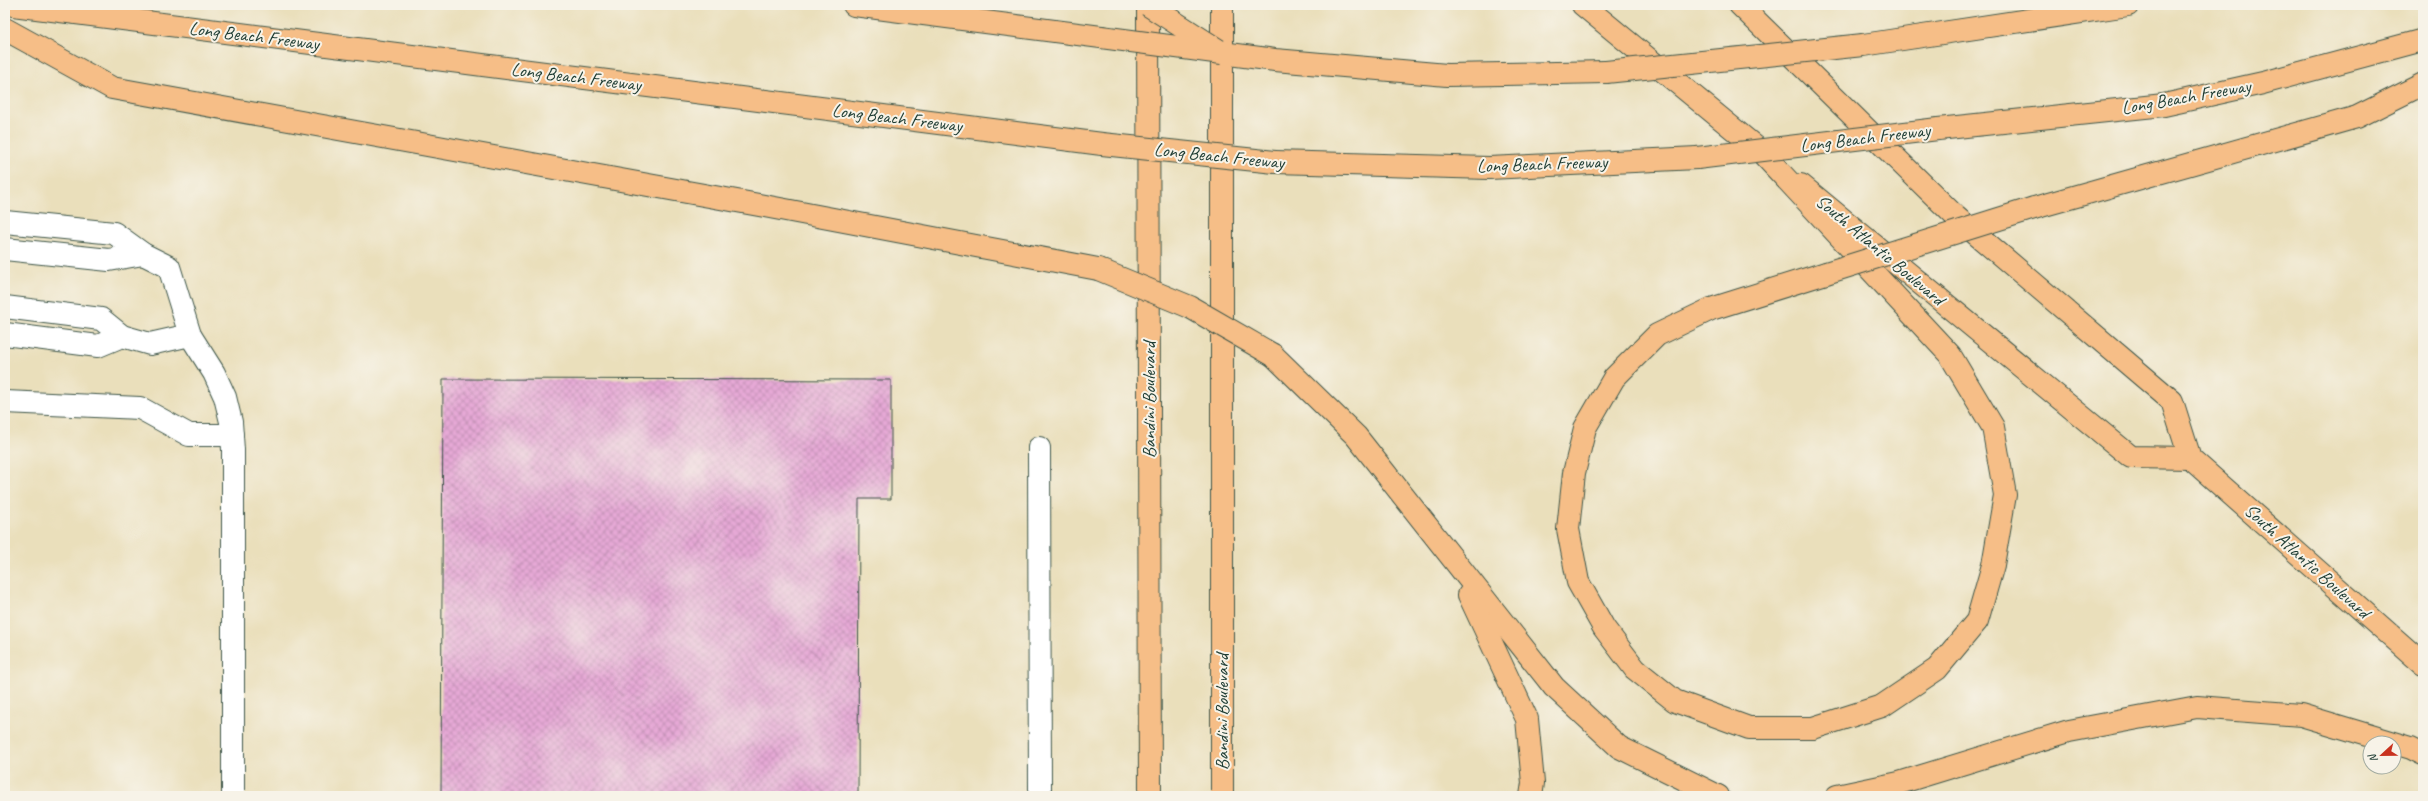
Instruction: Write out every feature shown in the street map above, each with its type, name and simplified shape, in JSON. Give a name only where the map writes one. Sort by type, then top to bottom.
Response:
[{"type":"main road","name":"Long Beach Freeway","points":[[13,5],[1102,144],[1275,162],[1488,168],[1697,158],[1938,129],[2164,105],[2263,83],[2423,40]]},
{"type":"main road","points":[[854,5],[1275,60],[1447,75],[1606,72],[1863,45],[2128,5]]},
{"type":"main road","points":[[1148,5],[1222,53]]},
{"type":"main road","name":"Bandini Boulevard","points":[[1148,5],[1150,796]]},
{"type":"main road","name":"Bandini Boulevard","points":[[1222,5],[1222,796]]},
{"type":"main road","name":"South Atlantic Boulevard","points":[[1582,5],[2131,457],[2190,458],[2423,664]]},
{"type":"main road","points":[[1740,5],[1956,217],[2172,401],[2190,458]]},
{"type":"main road","points":[[5,29],[112,88],[744,202],[1098,269],[1190,307],[1273,355],[1356,436],[1554,687],[1619,747],[1718,796]]},
{"type":"main road","points":[[1763,154],[1950,355],[1994,427],[2005,495],[1993,565],[1977,621],[1937,669],[1882,706],[1813,728],[1749,728],[1675,700],[1635,668],[1604,628],[1578,582],[1568,529],[1574,473],[1584,428],[1614,378],[1657,335],[1711,310],[1826,273],[2034,208],[2357,117],[2423,84]]},
{"type":"main road","points":[[1456,564],[1527,719],[1533,783],[1531,796]]},
{"type":"main road","points":[[1837,796],[1899,783],[2069,732],[2197,707],[2301,715],[2412,748],[2423,754]]},
{"type":"lane","points":[[5,222],[114,233],[143,254],[169,267],[190,335],[214,373],[224,397],[231,422],[232,435],[233,796]]},
{"type":"lane","points":[[5,249],[109,260],[143,254]]},
{"type":"lane","points":[[5,307],[100,319],[122,336],[150,344],[190,335]]},
{"type":"lane","points":[[5,334],[98,346],[122,336]]},
{"type":"lane","points":[[5,402],[140,408],[189,435],[232,435]]},
{"type":"lane","points":[[1039,448],[1040,796]]},
{"type":"building","points":[[443,379],[891,380],[891,499],[859,499],[858,796],[441,796]]}]
